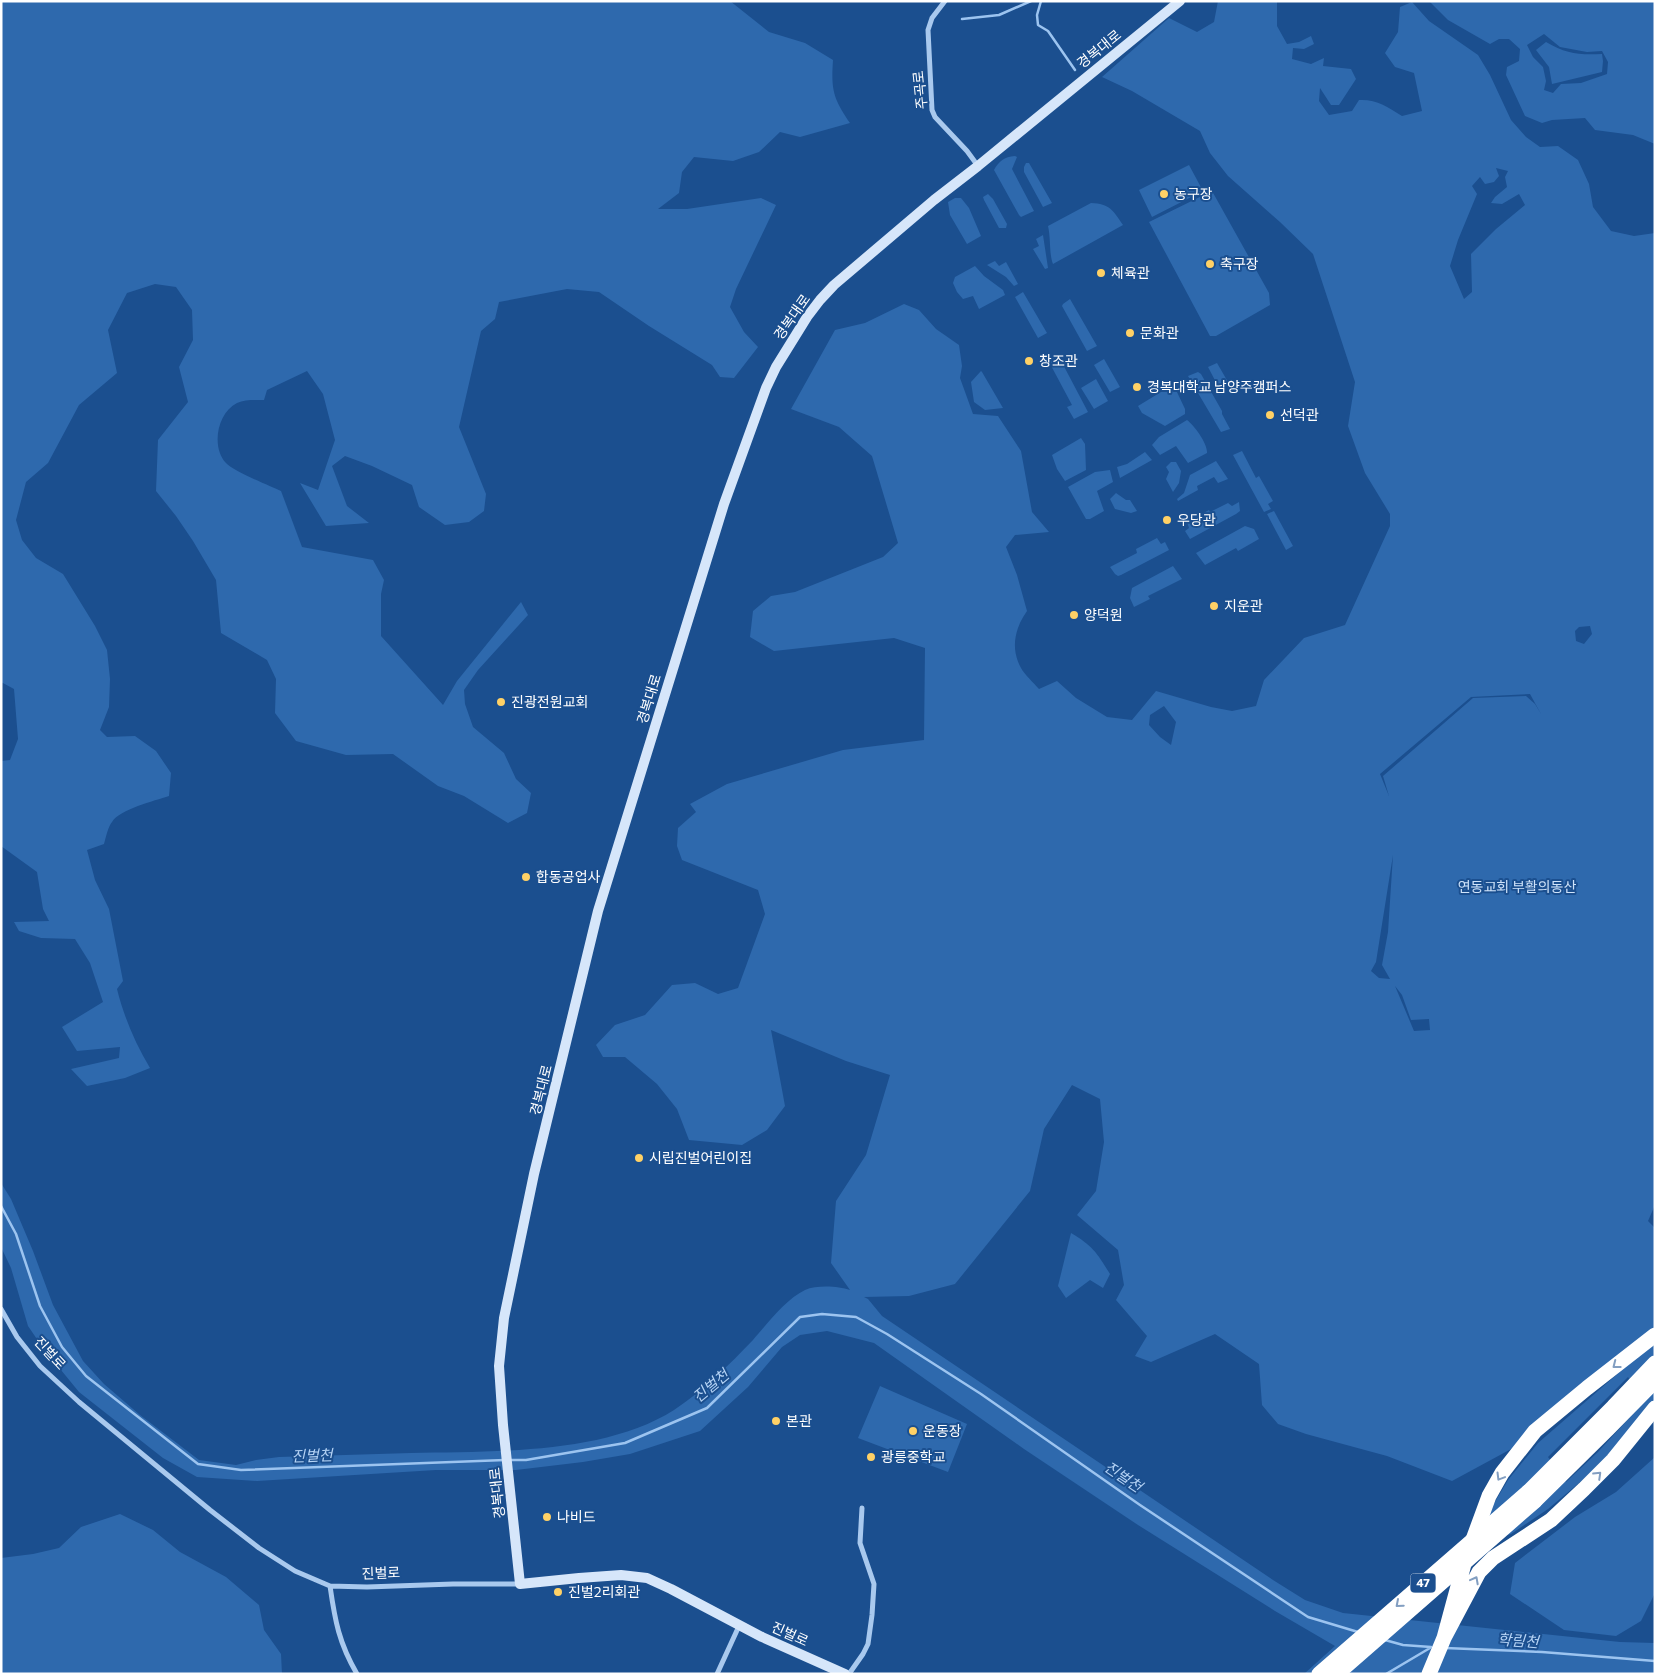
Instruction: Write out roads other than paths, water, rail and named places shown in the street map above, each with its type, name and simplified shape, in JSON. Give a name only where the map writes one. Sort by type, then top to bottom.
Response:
[{"type":"highway","points":[[1444,1638],[1464,1564],[1489,1496],[1502,1473],[1535,1431],[1655,1335]]},
{"type":"highway","name":"47","points":[[1337,1674],[1531,1496],[1655,1363]]},
{"type":"highway","name":"47","points":[[1318,1674],[1531,1496],[1608,1429],[1655,1381]]},
{"type":"highway","points":[[1429,1674],[1444,1638],[1479,1572],[1493,1558],[1550,1520],[1570,1502],[1613,1460],[1655,1408]]},
{"type":"street","name":"주곡로","points":[[945,1],[932,18],[928,30],[932,110],[935,117],[967,151],[978,166]]},
{"type":"street","name":"경복대로","points":[[520,1584],[499,1384],[500,1347],[504,1318],[534,1174],[593,931],[724,504],[766,388],[776,366],[794,336],[820,300],[834,285],[934,200],[1180,1]]},
{"type":"street","name":"진벌로","points":[[1,1309],[17,1337],[40,1366],[78,1402],[259,1548],[295,1571],[330,1586],[367,1587],[520,1584],[579,1578],[636,1576],[658,1582],[739,1626],[845,1674]]},
{"type":"street","points":[[849,1674],[868,1644],[874,1584],[860,1543],[862,1508]]},
{"type":"street","points":[[330,1586],[336,1628],[357,1674]]},
{"type":"street","points":[[717,1674],[739,1626]]},
{"type":"waterway","points":[[962,19],[999,15],[1031,1]]},
{"type":"waterway","points":[[1041,1],[1037,15],[1038,25],[1048,31],[1075,70]]},
{"type":"waterway","name":"진벌천","points":[[1,1206],[16,1234],[40,1306],[62,1347],[86,1376],[198,1464],[241,1470],[505,1460]]},
{"type":"waterway","name":"진벌천","points":[[510,1460],[526,1460],[625,1443],[707,1408],[800,1317],[822,1314],[856,1317],[887,1334],[981,1394],[1140,1505],[1308,1617],[1358,1632]]},
{"type":"waterway","name":"진벌천","points":[[1385,1640],[1403,1645],[1431,1647]]},
{"type":"waterway","name":"학림천","points":[[1386,1674],[1430,1648]]},
{"type":"waterway","name":"학림천","points":[[1445,1648],[1542,1652],[1655,1661]]},
{"type":"place","name":"농구장","points":[[1164,194]]},
{"type":"place","name":"축구장","points":[[1210,264]]},
{"type":"place","name":"체육관","points":[[1101,273]]},
{"type":"place","name":"문화관","points":[[1130,333]]},
{"type":"place","name":"창조관","points":[[1029,361]]},
{"type":"place","name":"경복대학교 남양주캠퍼스","points":[[1137,387]]},
{"type":"place","name":"선덕관","points":[[1270,415]]},
{"type":"place","name":"우당관","points":[[1167,520]]},
{"type":"place","name":"지운관","points":[[1214,606]]},
{"type":"place","name":"양덕원","points":[[1074,615]]},
{"type":"place","name":"진광전원교회","points":[[501,702]]},
{"type":"place","name":"합동공업사","points":[[526,877]]},
{"type":"place","name":"시립진벌어린이집","points":[[639,1158]]},
{"type":"place","name":"본관","points":[[776,1421]]},
{"type":"place","name":"운동장","points":[[913,1431]]},
{"type":"place","name":"광릉중학교","points":[[871,1457]]},
{"type":"place","name":"나비드","points":[[547,1517]]},
{"type":"place","name":"진벌2리회관","points":[[558,1592]]},
{"type":"park label","name":"연동교회 부활의동산","points":[[1517,887]]}]
